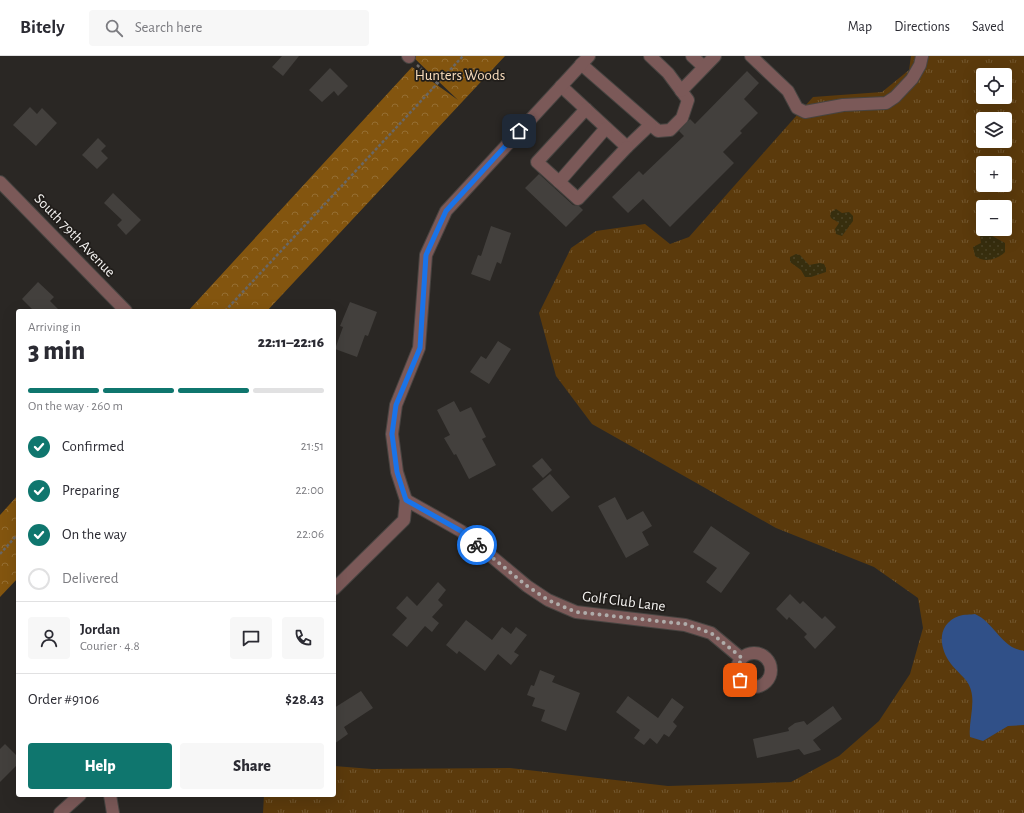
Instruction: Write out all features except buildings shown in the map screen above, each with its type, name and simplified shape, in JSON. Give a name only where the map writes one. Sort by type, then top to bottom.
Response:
[{"type":"street","points":[[336,587],[404,520],[406,500],[397,472],[392,434],[396,405],[420,348],[426,255],[446,211],[585,60],[658,131],[670,130],[682,118],[688,100],[668,73],[650,56]]},
{"type":"street","points":[[692,56],[704,68]]},
{"type":"street","points":[[681,91],[715,56]]},
{"type":"street","points":[[751,56],[788,91],[797,108],[805,112],[843,105],[886,103],[895,97],[912,79],[920,65],[922,56]]},
{"type":"street","points":[[561,86],[627,147]]},
{"type":"street","points":[[586,109],[537,162],[578,199],[650,124]]},
{"type":"street","points":[[559,182],[606,128]]},
{"type":"street","name":"South 79th Avenue","points":[[0,182],[124,309]]},
{"type":"street","name":"Golf Club Lane","points":[[406,500],[461,531],[527,586],[548,600],[576,612],[685,624],[711,633],[742,658]]},
{"type":"street","points":[[60,813],[78,797]]},
{"type":"street","points":[[110,797],[113,813]]},
{"type":"path","points":[[408,56],[437,83]]},
{"type":"path","points":[[228,309],[462,56]]},
{"type":"path","points":[[0,554],[16,536]]},
{"type":"green space","name":"Hunters Woods","points":[[412,56],[505,56],[269,309],[190,309],[412,67],[458,100]]},
{"type":"green space","points":[[911,56],[1024,56],[1024,813],[263,813],[264,797],[336,797],[336,766],[372,769],[510,768],[668,786],[791,782],[839,756],[879,721],[910,674],[923,628],[918,598],[874,567],[776,528],[592,424],[556,376],[539,313],[571,248],[596,231],[645,224],[670,244],[689,237],[813,97],[882,92],[909,70]]},
{"type":"green space","points":[[16,497],[16,580],[0,597],[0,515]]},
{"type":"sand","points":[[836,209],[842,213],[849,212],[853,216],[853,221],[842,236],[836,234],[835,229],[839,223],[830,217],[831,212]]},
{"type":"sand","points":[[980,236],[992,236],[1005,243],[1005,252],[1002,255],[990,260],[979,258],[975,256],[973,247],[981,243]]},
{"type":"sand","points":[[796,254],[800,255],[809,265],[820,263],[824,264],[826,272],[811,277],[805,277],[801,270],[790,262],[790,257]]},
{"type":"water","points":[[975,614],[988,623],[1009,645],[1024,651],[1024,725],[1008,726],[983,741],[970,737],[972,704],[971,691],[967,682],[953,667],[947,657],[942,643],[943,630],[947,624],[961,615]]},
{"type":"way so far","points":[[477,545],[527,586],[548,600],[576,612],[685,624],[711,633],[742,658],[738,663],[737,669],[740,680]]},
{"type":"route","points":[[477,545],[461,531],[406,500],[397,472],[392,434],[396,405],[420,348],[426,255],[446,211],[519,131]]}]
